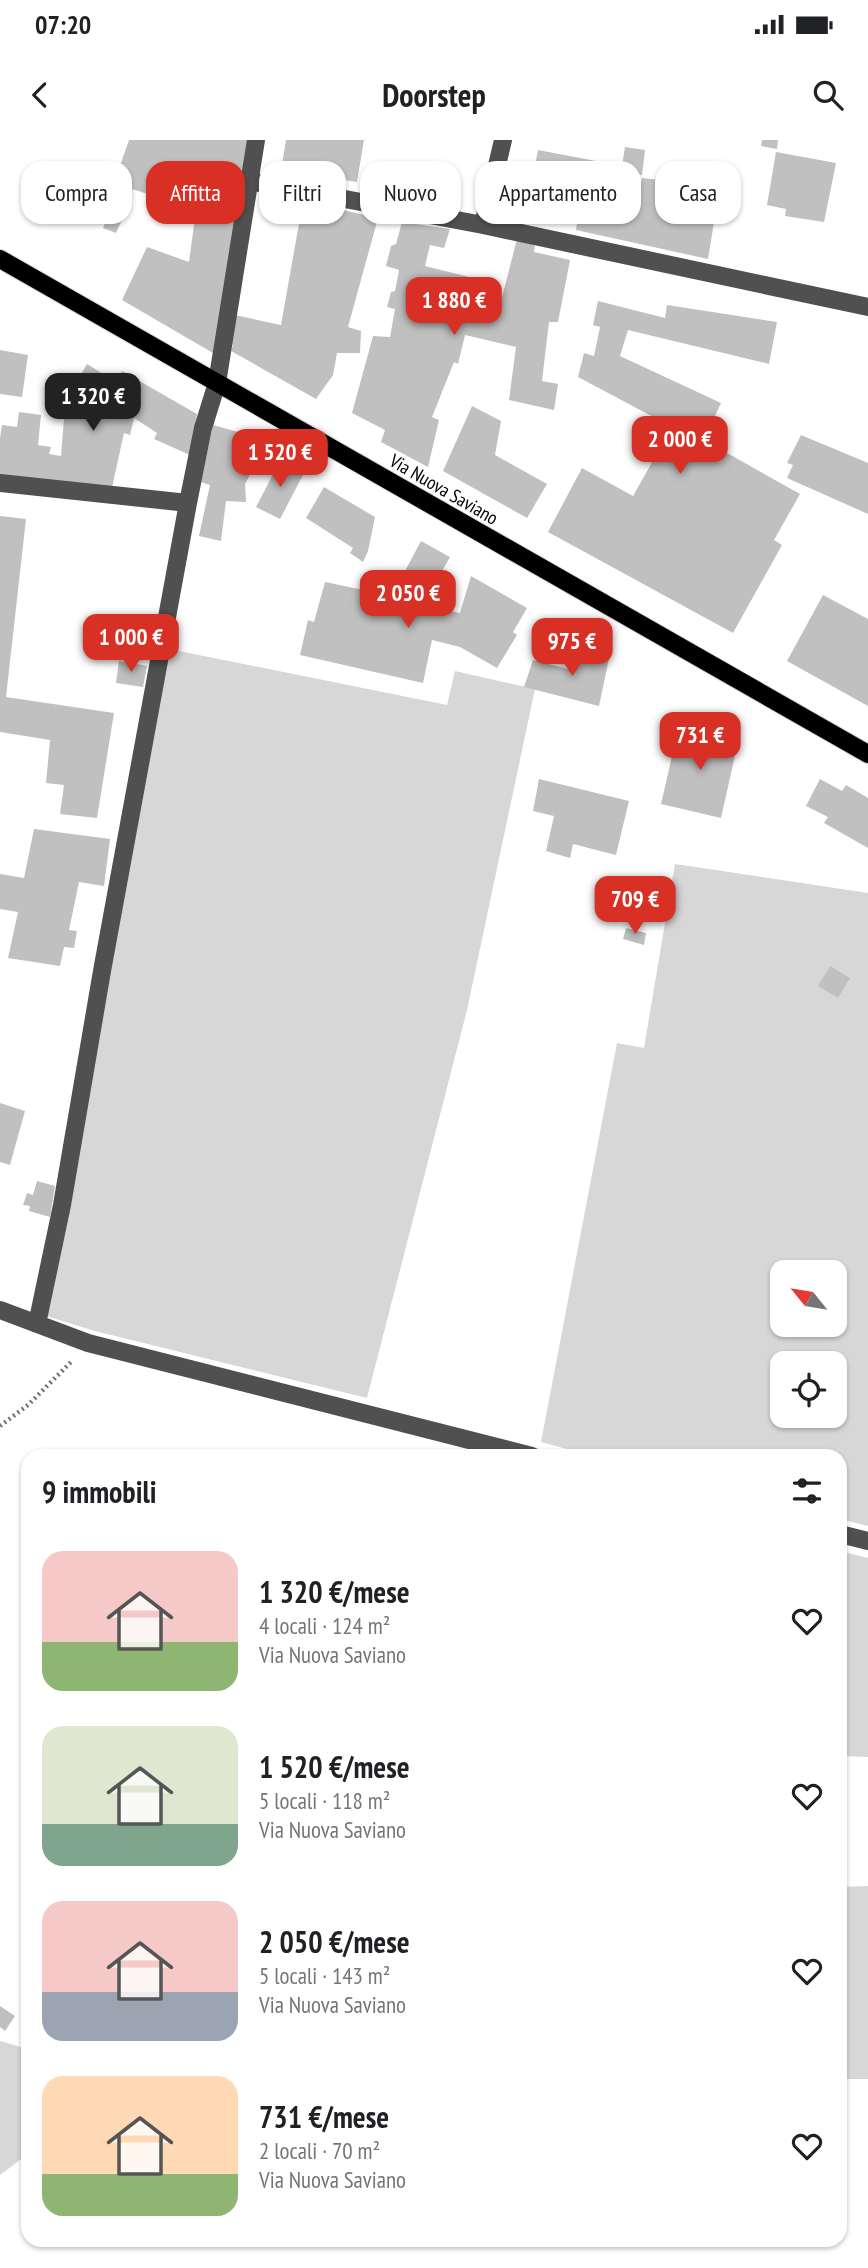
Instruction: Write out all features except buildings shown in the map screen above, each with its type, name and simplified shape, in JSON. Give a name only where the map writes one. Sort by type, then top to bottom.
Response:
[{"type":"main road","name":"Via Nuova Saviano","points":[[0,259],[868,754]]},
{"type":"street","points":[[37,1324],[62,1205],[188,503],[203,428],[217,383],[256,140]]},
{"type":"street","points":[[483,225],[503,140]]},
{"type":"street","points":[[249,181],[483,225],[868,307]]},
{"type":"street","points":[[0,483],[188,503]]},
{"type":"street","points":[[0,1310],[88,1343],[504,1449]]},
{"type":"street","points":[[847,1536],[868,1541]]},
{"type":"path","points":[[0,1426],[28,1405],[88,1343]]},
{"type":"shaded area","points":[[169,649],[447,705],[455,671],[535,689],[467,1010],[367,1398],[95,1331],[46,1316]]},
{"type":"shaded area","points":[[675,864],[868,893],[868,1526],[847,1521],[847,1449],[567,1449],[541,1442],[617,1043],[644,1048]]},
{"type":"shaded area","points":[[847,1553],[868,1558],[868,1757],[847,1756]]},
{"type":"shaded area","points":[[868,1886],[868,2079],[847,2079],[847,1887]]},
{"type":"shaded area","points":[[0,2041],[21,2047],[21,2159],[0,2175]]}]
